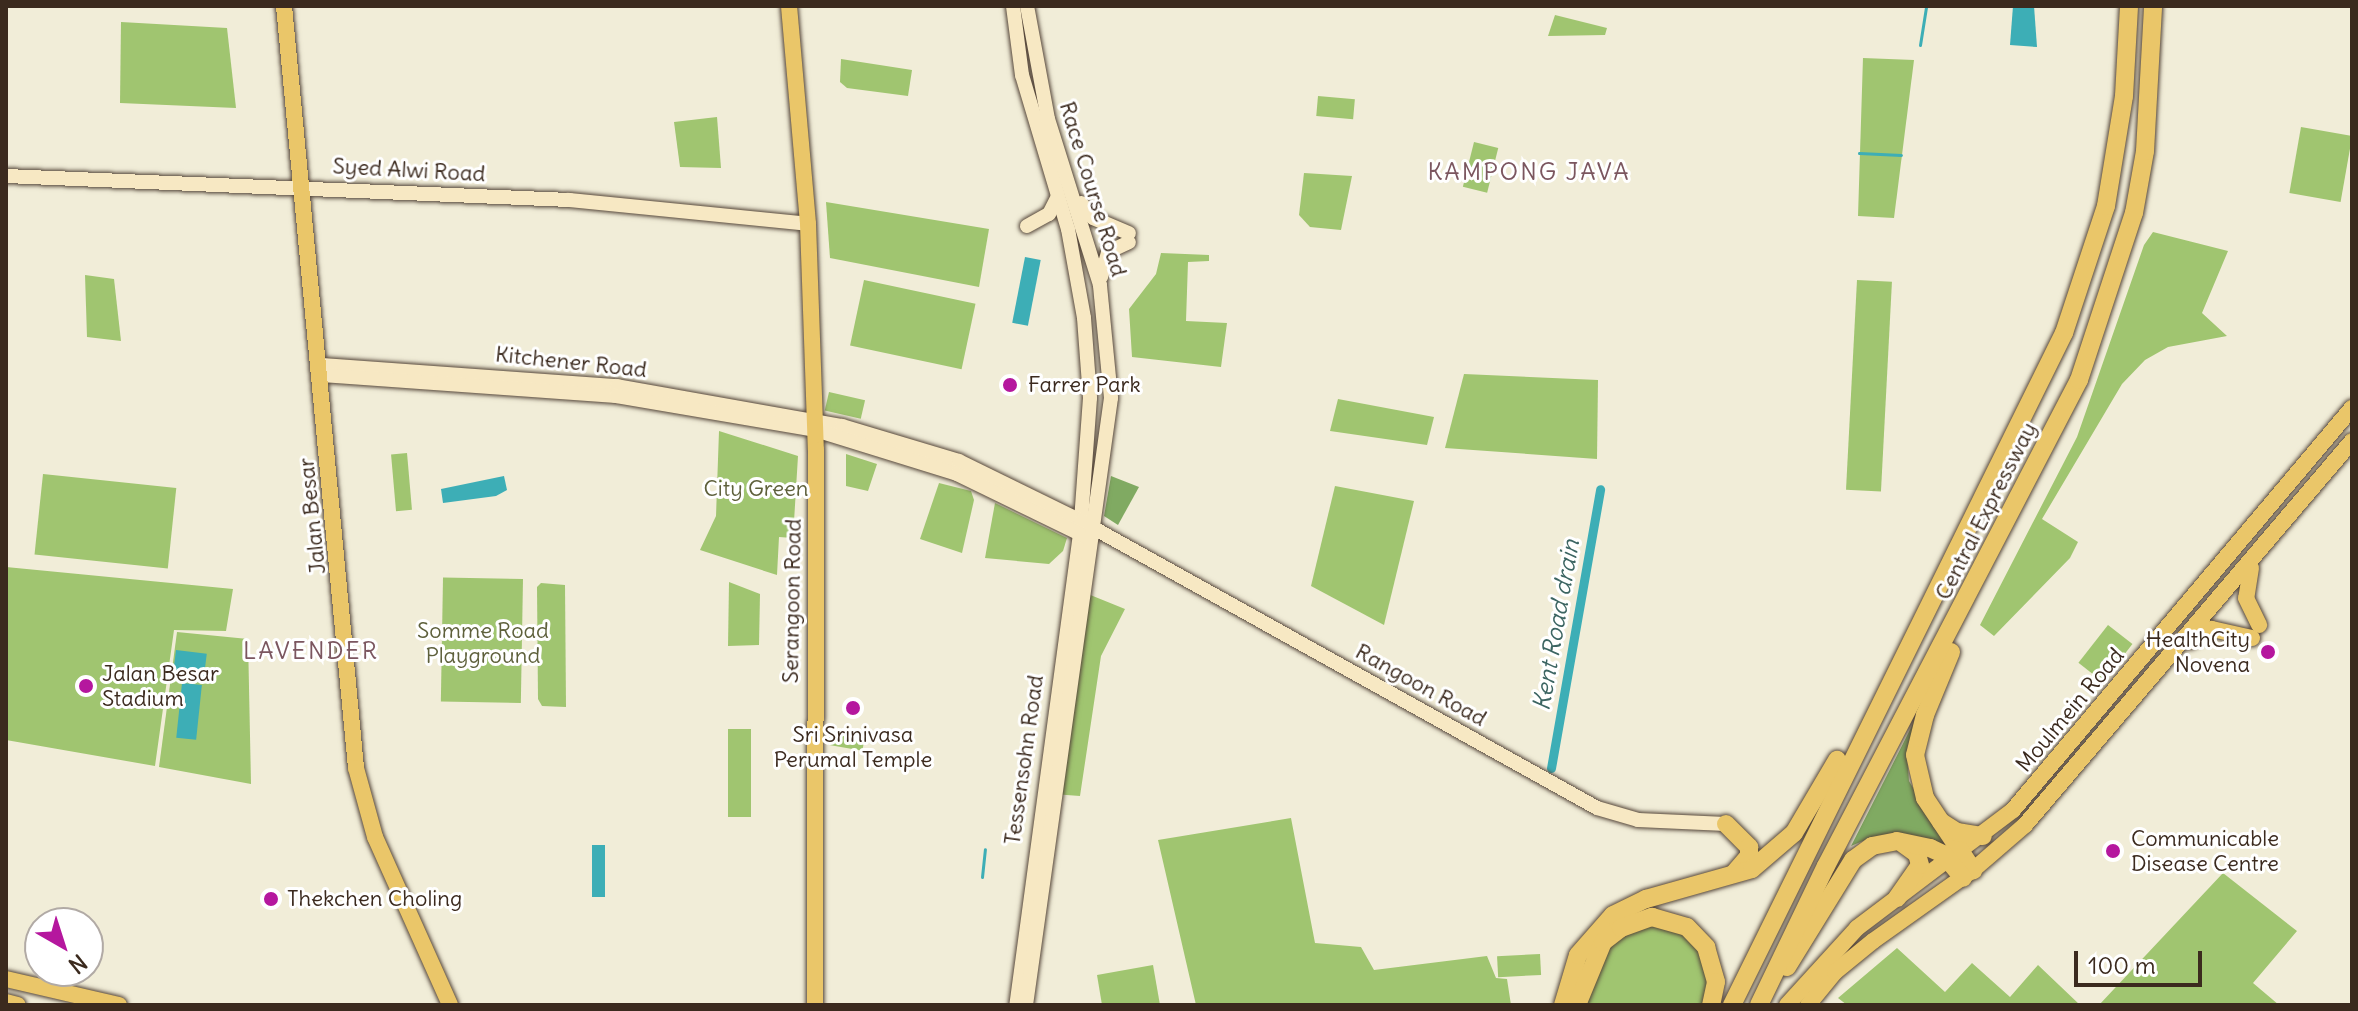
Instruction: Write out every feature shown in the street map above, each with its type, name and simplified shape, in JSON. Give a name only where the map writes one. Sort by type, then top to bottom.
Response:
[{"type":"highway","name":"Central Expressway","points":[[1763,998],[1826,866],[1953,628],[2079,380],[2111,294],[2134,213],[2145,151],[2153,9]]},
{"type":"highway","name":"Central Expressway","points":[[1732,1005],[1909,640],[2050,365],[2083,283],[2118,144],[2130,14]]},
{"type":"highway","points":[[1953,628],[1953,648],[1925,715],[1915,755],[1921,787],[1955,858],[1968,874]]},
{"type":"highway","points":[[1574,1004],[1578,955],[1613,915],[1646,899],[1726,880],[1752,869],[1794,833],[1898,650],[1909,640]]},
{"type":"highway","points":[[1935,818],[1957,832],[1983,836]]},
{"type":"highway","points":[[1726,824],[1743,838],[1749,856],[1726,880]]},
{"type":"highway","points":[[1763,998],[1853,860],[1872,846],[1897,841],[1938,850],[1955,858]]},
{"type":"highway","points":[[1897,841],[1913,850],[1920,865],[1897,898]]},
{"type":"highway","points":[[1574,1004],[1603,942],[1621,928],[1652,917],[1687,927],[1706,947],[1713,963],[1711,1005]]},
{"type":"main road","name":"Jalan Besar","points":[[284,6],[322,370],[359,781],[375,837],[450,1003]]},
{"type":"main road","name":"Serangoon Road","points":[[789,6],[808,224],[815,425],[815,1005]]},
{"type":"main road","name":"Moulmein Road","points":[[1787,1005],[1823,959],[1897,898],[1983,836],[2043,777],[2352,408]]},
{"type":"main road","name":"Moulmein Road","points":[[1808,1005],[1864,948],[1968,874],[2033,816],[2352,441]]},
{"type":"main road","points":[[2174,653],[2212,629],[2255,631],[2246,598],[2254,559]]},
{"type":"main road","points":[[6,979],[119,1005]]},
{"type":"main road","points":[[6,1002],[18,1005]]},
{"type":"street","name":"Race Course Road","points":[[1013,6],[1022,75],[1079,287],[1089,374],[1091,533]]},
{"type":"street","name":"Race Course Road","points":[[1027,6],[1048,119],[1100,285],[1111,398],[1091,533]]},
{"type":"street","name":"Syed Alwi Road","points":[[6,176],[302,186],[569,200],[808,224]]},
{"type":"street","points":[[1072,190],[1093,218],[1129,238],[1108,252],[1100,285]]},
{"type":"street","points":[[1027,226],[1049,214],[1057,198]]},
{"type":"street","name":"Kitchener Road","points":[[322,370],[617,386],[815,425]]},
{"type":"street","name":"Rangoon Road","points":[[815,425],[957,474],[1091,533],[1597,808],[1638,820],[1726,824]]},
{"type":"street","name":"Tessensohn Road","points":[[1016,1005],[1091,533]]},
{"type":"street","name":"Tessensohn Road","points":[[1026,1005],[1091,533]]},
{"type":"green space","points":[[1555,15],[1607,28],[1605,35],[1548,36]]},
{"type":"green space","points":[[121,22],[227,28],[236,108],[120,103]]},
{"type":"green space","points":[[1863,58],[1914,60],[1894,218],[1858,216]]},
{"type":"green space","points":[[841,59],[912,70],[908,96],[847,88],[840,82]]},
{"type":"green space","points":[[1318,96],[1355,99],[1353,119],[1316,116]]},
{"type":"green space","points":[[717,117],[721,168],[680,167],[674,122]]},
{"type":"green space","points":[[2301,127],[2352,136],[2341,202],[2289,193]]},
{"type":"green space","points":[[1474,142],[1498,148],[1487,193],[1463,187]]},
{"type":"green space","points":[[1304,173],[1352,176],[1341,230],[1310,227],[1299,215]]},
{"type":"green space","points":[[826,202],[989,229],[979,287],[830,258]]},
{"type":"green space","points":[[2153,232],[2228,251],[2202,313],[2227,336],[2168,347],[2145,360],[2122,384],[2042,519],[2078,542],[2070,558],[1994,636],[1980,625],[2077,437],[2144,245]]},
{"type":"green space","points":[[1161,253],[1209,255],[1209,261],[1188,262],[1186,321],[1227,323],[1221,367],[1132,357],[1129,309],[1156,274]]},
{"type":"green space","points":[[85,275],[114,279],[121,341],[87,337]]},
{"type":"green space","points":[[864,280],[976,304],[962,369],[850,346]]},
{"type":"green space","points":[[1857,280],[1892,282],[1881,492],[1846,490]]},
{"type":"green space","points":[[1464,374],[1598,380],[1597,459],[1445,448]]},
{"type":"green space","points":[[829,392],[865,400],[861,419],[825,411]]},
{"type":"green space","points":[[1338,399],[1434,417],[1427,445],[1330,431]]},
{"type":"green space","name":"City Green","points":[[719,431],[798,456],[793,538],[779,537],[777,575],[700,550],[716,516]]},
{"type":"green space","points":[[407,453],[412,510],[396,511],[391,454]]},
{"type":"green space","points":[[846,454],[877,464],[868,491],[846,486]]},
{"type":"green space","points":[[43,474],[176,488],[168,569],[35,555]]},
{"type":"green space","points":[[1111,476],[1139,487],[1118,525],[1104,516]]},
{"type":"green space","points":[[939,483],[971,491],[974,500],[962,553],[920,539]]},
{"type":"green space","points":[[1335,486],[1414,501],[1384,625],[1311,586]]},
{"type":"green space","points":[[995,503],[1067,538],[1063,551],[1049,564],[985,558]]},
{"type":"green space","name":"Jalan Besar Stadium","points":[[6,567],[233,589],[226,631],[174,630],[155,766],[6,740]]},
{"type":"green space","name":"Somme Road Playground","points":[[443,578],[523,579],[521,703],[441,702]]},
{"type":"green space","points":[[729,582],[760,594],[759,645],[728,646]]},
{"type":"green space","points":[[541,583],[565,585],[566,707],[542,706],[538,699],[537,587]]},
{"type":"green space","points":[[1083,592],[1125,609],[1101,656],[1080,796],[1053,794]]},
{"type":"green space","points":[[2108,625],[2132,644],[2103,682],[2078,663]]},
{"type":"green space","points":[[177,632],[248,639],[251,784],[159,767]]},
{"type":"green space","points":[[1916,718],[1907,754],[1909,781],[1948,847],[1870,838],[1851,846]]},
{"type":"green space","points":[[831,727],[865,733],[862,751],[828,745]]},
{"type":"green space","points":[[728,729],[751,729],[751,817],[728,817]]},
{"type":"green space","points":[[1291,818],[1315,943],[1361,947],[1374,970],[1487,956],[1496,978],[1507,979],[1511,1005],[1196,1005],[1158,840]]},
{"type":"green space","points":[[2223,873],[2297,931],[2253,983],[2279,1005],[2099,1005]]},
{"type":"green space","points":[[1657,925],[1686,936],[1699,952],[1708,984],[1705,1005],[1588,1005],[1585,993],[1595,962],[1618,935]]},
{"type":"green space","points":[[1897,948],[1945,992],[1972,963],[2010,997],[2038,965],[2080,1005],[1847,1005],[1838,998]]},
{"type":"green space","points":[[1540,954],[1541,975],[1498,977],[1497,956]]},
{"type":"green space","points":[[1153,965],[1160,1005],[1102,1005],[1097,975]]},
{"type":"water","points":[[2013,6],[2034,6],[2037,47],[2010,45]]},
{"type":"water","points":[[1025,257],[1041,260],[1028,326],[1012,323]]},
{"type":"water","points":[[504,476],[507,490],[496,496],[443,503],[441,489]]},
{"type":"water","points":[[176,650],[207,654],[204,677],[173,673]]},
{"type":"water","points":[[182,683],[202,685],[196,740],[176,738]]},
{"type":"water","points":[[592,845],[605,845],[605,897],[592,897]]},
{"type":"waterway","points":[[1920,45],[1926,6]]},
{"type":"waterway","points":[[1859,153],[1901,155]]},
{"type":"waterway","name":"Kent Road drain","points":[[1551,768],[1600,489]]},
{"type":"waterway","points":[[982,877],[985,849]]},
{"type":"place","name":"Farrer Park","points":[[1010,385]]},
{"type":"place","name":"HealthCity Novena","points":[[2268,652]]},
{"type":"place","name":"Jalan Besar Stadium","points":[[86,686]]},
{"type":"place","name":"Sri Srinivasa Perumal Temple","points":[[853,708]]},
{"type":"place","name":"Communicable Disease Centre","points":[[2113,851]]},
{"type":"place","name":"Thekchen Choling","points":[[271,899]]},
{"type":"district","name":"KAMPONG JAVA","points":[[1529,172]]},
{"type":"district","name":"LAVENDER","points":[[311,651]]}]
